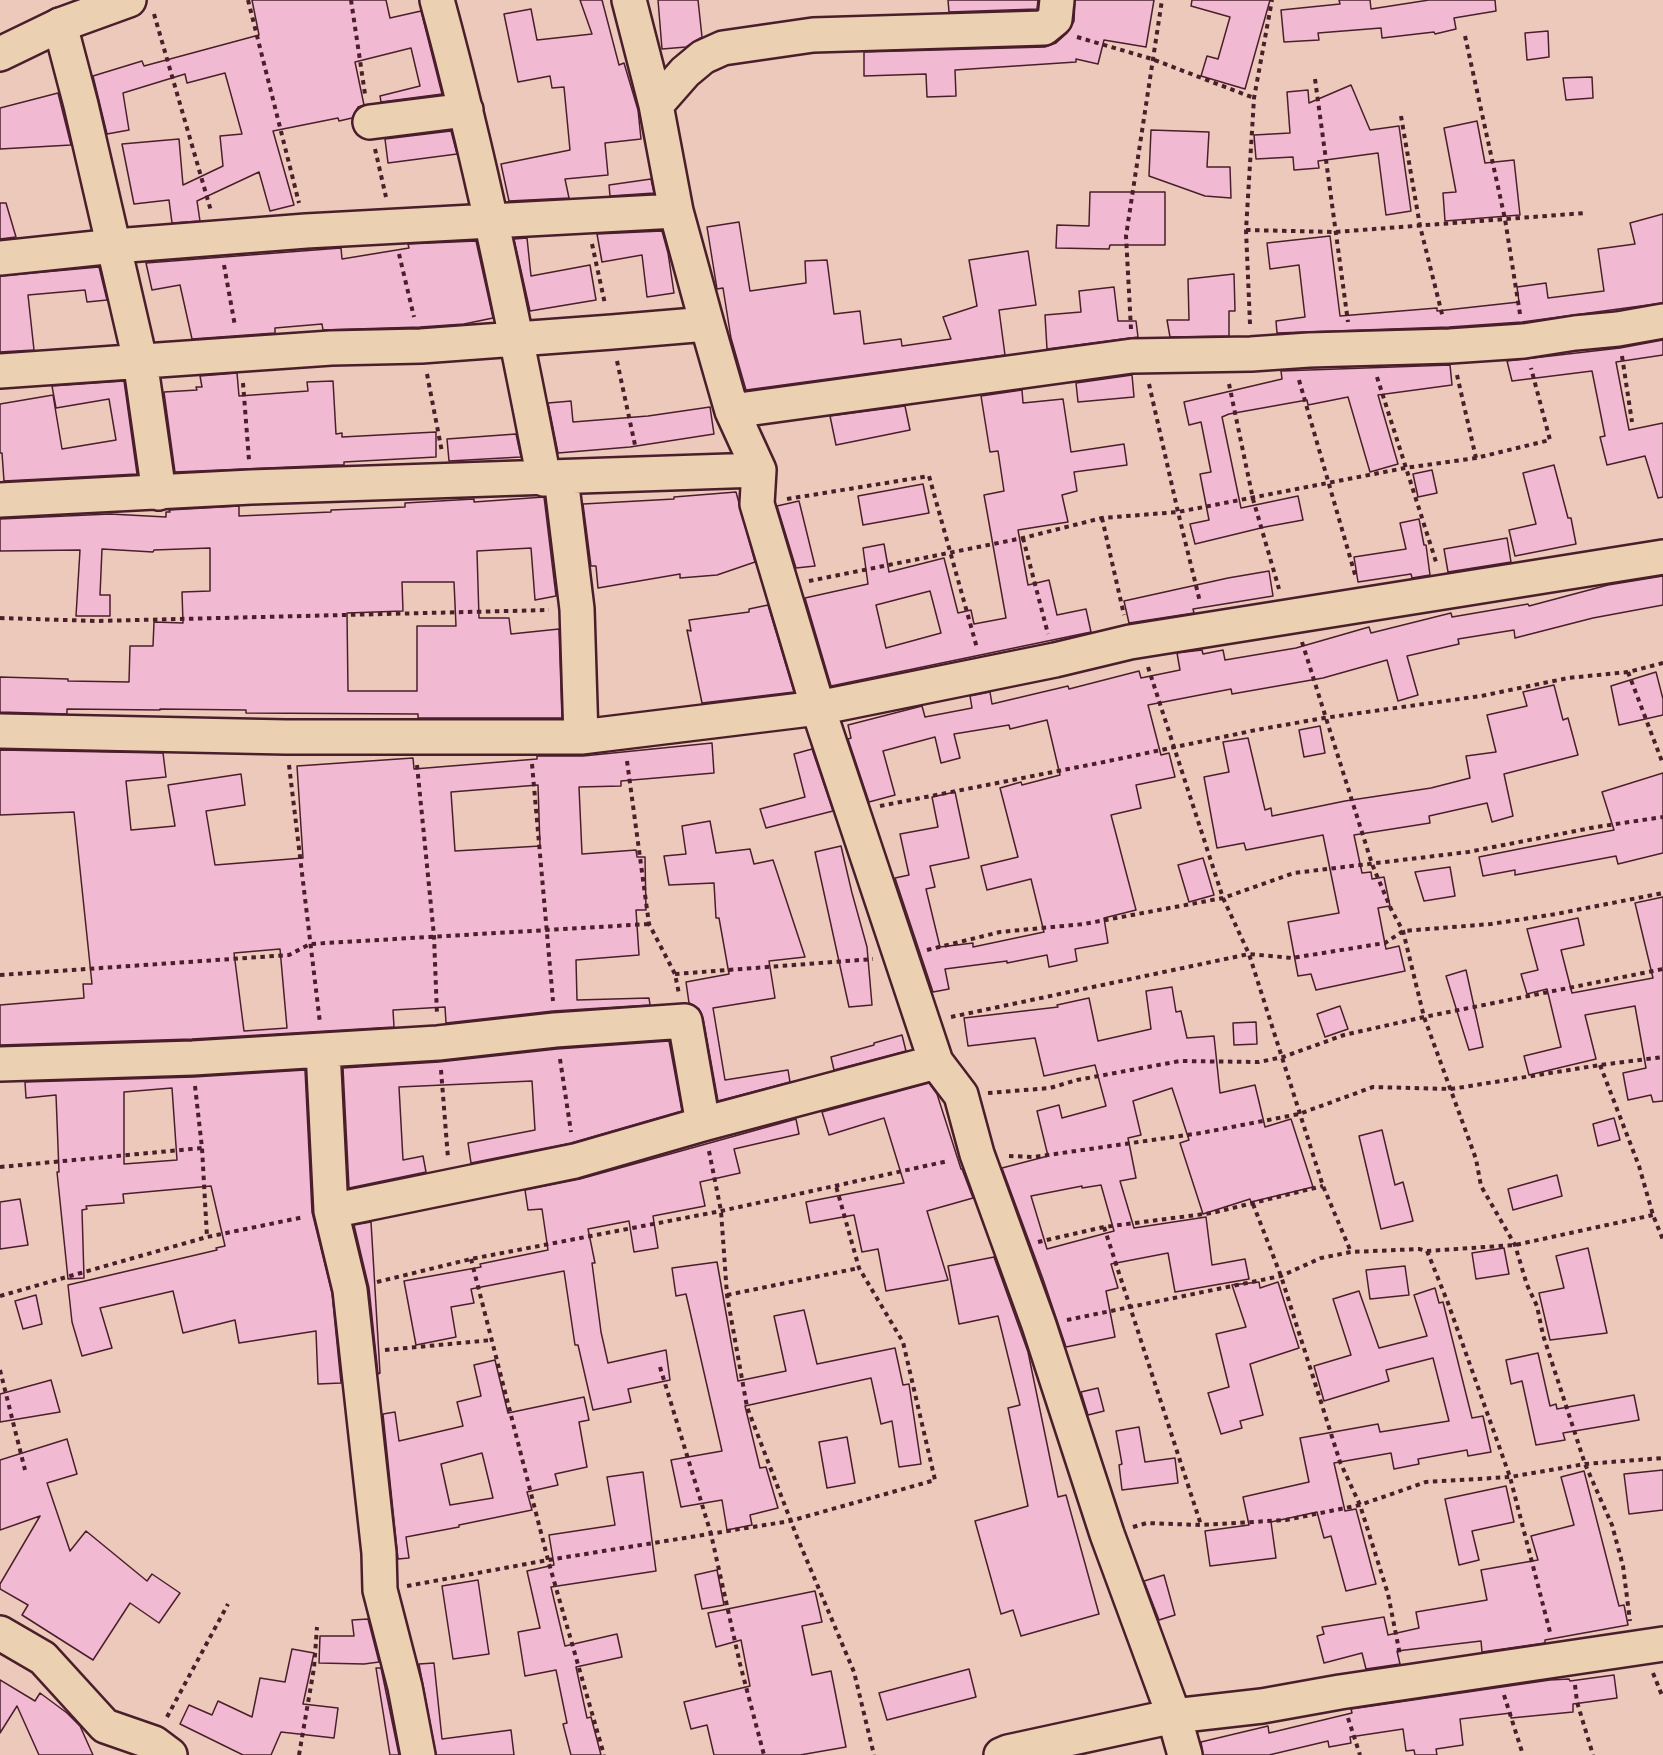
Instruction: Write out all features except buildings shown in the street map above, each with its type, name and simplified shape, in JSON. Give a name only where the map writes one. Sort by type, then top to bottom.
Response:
[{"type":"main road","points":[[0,54],[60,26],[129,0]]},
{"type":"main road","points":[[437,0],[466,110],[517,339],[553,478],[577,609],[580,737]]},
{"type":"main road","points":[[629,0],[656,105],[676,211],[732,411],[759,470],[757,504],[819,708],[936,1062],[961,1095],[977,1154],[1039,1325],[1107,1534],[1174,1716],[1185,1755]]},
{"type":"main road","points":[[656,105],[685,72],[703,57],[723,48],[813,35],[1051,14]]},
{"type":"main road","points":[[60,26],[115,246],[140,360],[159,493]]},
{"type":"main road","points":[[370,122],[466,110]]},
{"type":"main road","points":[[0,258],[115,246],[306,231],[676,211]]},
{"type":"main road","points":[[732,411],[1138,357],[1450,346],[1524,341],[1663,321]]},
{"type":"main road","points":[[0,371],[331,348],[421,346],[707,324]]},
{"type":"main road","points":[[0,500],[251,487],[759,470]]},
{"type":"main road","points":[[0,731],[414,738],[580,737],[622,733],[819,708],[1055,660],[1135,641],[1663,557]]},
{"type":"main road","points":[[0,1064],[193,1058],[438,1043],[555,1030],[685,1022],[703,1124]]},
{"type":"main road","points":[[323,1050],[331,1211],[350,1290],[379,1553],[380,1590],[405,1687],[418,1755]]},
{"type":"main road","points":[[331,1211],[575,1161],[703,1124],[936,1062]]},
{"type":"main road","points":[[0,1633],[43,1658],[110,1741],[162,1749]]},
{"type":"main road","points":[[1001,1755],[1174,1716],[1262,1706],[1340,1692],[1649,1646]]},
{"type":"path","points":[[248,0],[306,231]]},
{"type":"path","points":[[1162,0],[1126,236],[1138,357],[1208,630]]},
{"type":"path","points":[[1272,0],[1254,98],[1237,354],[1252,499],[1372,864],[1403,931],[1424,1017],[1476,1159],[1481,1186],[1515,1245],[1527,1285],[1537,1306],[1543,1335],[1585,1464],[1612,1525],[1649,1646]]},
{"type":"path","points":[[1051,14],[1152,59],[1254,98]]},
{"type":"path","points":[[782,587],[950,551],[1023,538],[1102,518],[1178,512],[1405,468],[1476,458],[1550,440],[1524,341],[1504,219],[1466,36]]},
{"type":"path","points":[[1315,79],[1335,232],[1360,348],[1405,468],[1445,591]]},
{"type":"path","points":[[1401,116],[1420,226],[1476,458]]},
{"type":"path","points":[[1246,230],[1335,232],[1585,213]]},
{"type":"path","points":[[1618,329],[1632,422]]},
{"type":"path","points":[[1291,351],[1364,605]]},
{"type":"path","points":[[757,504],[929,476],[984,674]]},
{"type":"path","points":[[1102,518],[1135,641],[1223,898],[1249,954],[1323,1186],[1351,1252]]},
{"type":"path","points":[[1023,538],[1055,660]]},
{"type":"path","points":[[0,618],[97,621],[577,609]]},
{"type":"path","points":[[853,811],[1256,730],[1481,696],[1568,678],[1628,672],[1663,663]]},
{"type":"path","points":[[1628,672],[1663,764]]},
{"type":"path","points":[[622,733],[639,839],[649,924],[675,974],[685,1022]]},
{"type":"path","points":[[529,736],[548,929],[555,1030],[575,1161]]},
{"type":"path","points":[[286,737],[323,1050]]},
{"type":"path","points":[[414,738],[434,936],[438,1043],[451,1186]]},
{"type":"path","points":[[675,974],[900,956],[1000,932],[1084,924],[1223,898],[1294,873],[1468,852],[1596,827],[1663,817]]},
{"type":"path","points":[[924,1023],[994,1006],[1249,954],[1292,958],[1385,943],[1403,931],[1491,924],[1663,893]]},
{"type":"path","points":[[0,975],[289,955],[310,944],[649,924]]},
{"type":"path","points":[[961,1095],[1050,1088],[1077,1080],[1180,1061],[1259,1062],[1283,1057],[1344,1035],[1663,969]]},
{"type":"path","points":[[350,1290],[471,1259],[721,1211],[977,1154],[1034,1157],[1201,1133],[1299,1114],[1373,1087],[1451,1089],[1663,1057]]},
{"type":"path","points":[[193,1058],[202,1148],[207,1238]]},
{"type":"path","points":[[1600,1065],[1639,1166],[1663,1240]]},
{"type":"path","points":[[703,1124],[721,1211],[727,1295],[747,1407],[790,1521],[854,1672],[874,1755]]},
{"type":"path","points":[[0,1167],[202,1148]]},
{"type":"path","points":[[380,1590],[790,1521],[935,1480],[903,1342],[859,1268],[836,1186]]},
{"type":"path","points":[[1011,1248],[1104,1227],[1212,1213],[1323,1186]]},
{"type":"path","points":[[1253,1204],[1281,1276],[1340,1462],[1360,1506],[1388,1594],[1406,1682]]},
{"type":"path","points":[[0,1296],[207,1238],[331,1211]]},
{"type":"path","points":[[1039,1325],[1281,1276],[1321,1258],[1351,1252],[1419,1249],[1427,1251],[1515,1245],[1653,1215]]},
{"type":"path","points":[[1104,1227],[1200,1525]]},
{"type":"path","points":[[1427,1251],[1510,1477],[1593,1755]]},
{"type":"path","points":[[471,1259],[548,1560],[604,1755]]},
{"type":"path","points":[[727,1295],[859,1268]]},
{"type":"path","points":[[357,1353],[492,1340]]},
{"type":"path","points":[[660,1366],[711,1534],[740,1664],[764,1755]]},
{"type":"path","points":[[0,1370],[25,1470]]},
{"type":"path","points":[[1107,1534],[1147,1523],[1200,1525],[1286,1520],[1360,1506],[1426,1482],[1510,1477],[1585,1464],[1663,1458]]},
{"type":"path","points":[[162,1749],[228,1604]]},
{"type":"path","points":[[299,1755],[314,1668],[317,1627]]},
{"type":"path","points":[[1498,1668],[1506,1705],[1523,1755]]},
{"type":"path","points":[[1340,1692],[1360,1755]]}]
